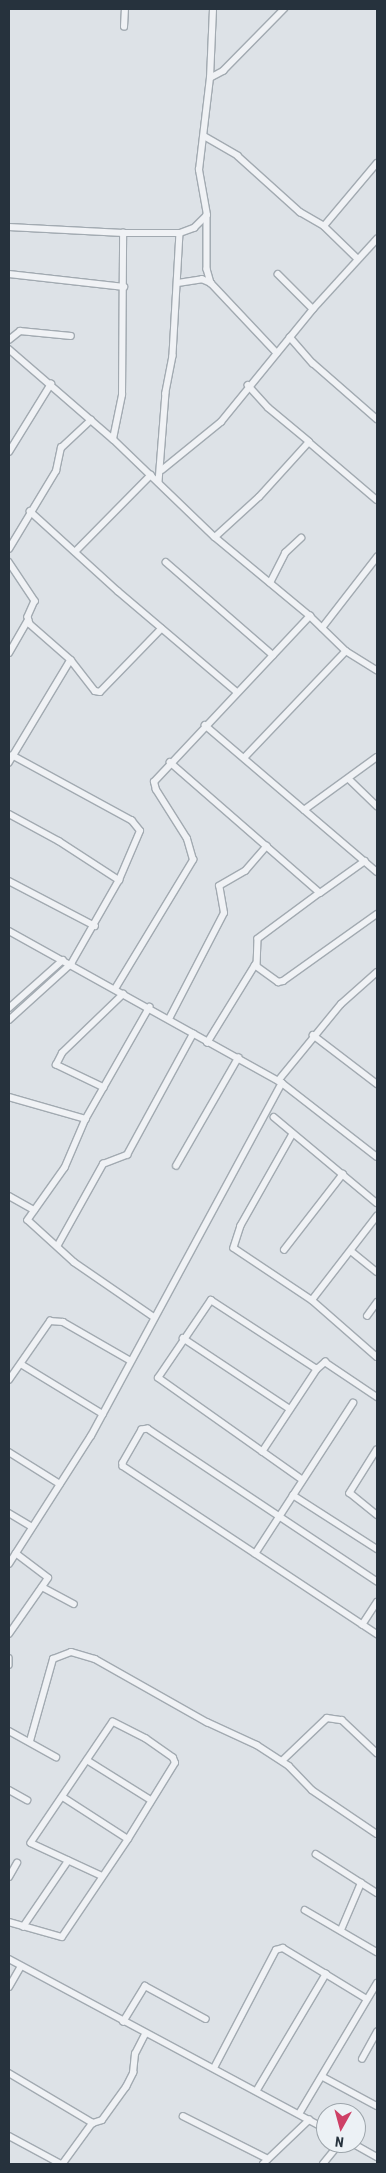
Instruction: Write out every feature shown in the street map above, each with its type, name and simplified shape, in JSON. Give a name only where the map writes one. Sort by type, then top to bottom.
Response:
[{"type":"street","points":[[124,27],[125,9]]},
{"type":"street","points":[[211,283],[207,269],[207,215],[200,170],[210,78],[213,9]]},
{"type":"street","points":[[210,78],[230,65],[284,9]]},
{"type":"street","points":[[204,136],[238,156],[300,212],[324,226],[358,259]]},
{"type":"street","points":[[324,226],[377,163]]},
{"type":"street","points":[[9,226],[123,233],[180,233],[194,228],[207,215]]},
{"type":"street","points":[[113,438],[122,396],[123,233]]},
{"type":"street","points":[[159,482],[162,470],[166,393],[173,356],[180,233]]},
{"type":"street","points":[[162,470],[221,422],[248,386],[313,309],[377,239]]},
{"type":"street","points":[[202,279],[207,269]]},
{"type":"street","points":[[9,274],[124,287]]},
{"type":"street","points":[[278,274],[313,309]]},
{"type":"street","points":[[178,283],[202,279],[211,283],[276,353]]},
{"type":"street","points":[[9,340],[20,331],[71,336]]},
{"type":"street","points":[[290,337],[314,363],[377,419]]},
{"type":"street","points":[[9,349],[113,438],[215,537],[310,616],[346,651],[377,670]]},
{"type":"street","points":[[9,452],[51,384]]},
{"type":"street","points":[[248,386],[268,408],[377,500]]},
{"type":"street","points":[[9,549],[30,511],[56,471],[61,448],[91,420]]},
{"type":"street","points":[[215,537],[259,497],[309,442]]},
{"type":"street","points":[[75,552],[151,475]]},
{"type":"street","points":[[30,511],[161,629],[237,692]]},
{"type":"street","points":[[270,583],[284,553],[300,538]]},
{"type":"street","points":[[322,628],[377,557]]},
{"type":"street","points":[[9,562],[35,601],[28,620],[9,653]]},
{"type":"street","points":[[166,562],[273,655]]},
{"type":"street","points":[[114,989],[192,863],[187,839],[154,786],[170,762],[310,616]]},
{"type":"street","points":[[28,620],[37,632],[71,660],[95,691],[100,692],[161,629]]},
{"type":"street","points":[[245,757],[346,651]]},
{"type":"street","points":[[9,763],[71,660]]},
{"type":"street","points":[[205,725],[245,757],[262,777],[377,872]]},
{"type":"street","points":[[9,1020],[71,964],[95,926],[140,834],[137,825],[13,756]]},
{"type":"street","points":[[304,810],[377,757]]},
{"type":"street","points":[[170,762],[320,893]]},
{"type":"street","points":[[349,779],[377,806]]},
{"type":"street","points":[[9,814],[59,841],[119,880]]},
{"type":"street","points":[[169,1019],[224,912],[219,886],[245,871],[267,846]]},
{"type":"street","points":[[207,1043],[257,965],[258,939],[365,861]]},
{"type":"street","points":[[9,881],[95,926]]},
{"type":"street","points":[[257,965],[278,982],[283,981],[377,914]]},
{"type":"street","points":[[10,934],[71,964],[150,1007],[207,1043],[280,1082],[377,1157]]},
{"type":"street","points":[[9,1008],[63,960]]},
{"type":"street","points":[[9,1564],[103,1414],[280,1082],[313,1035],[341,1004],[377,972]]},
{"type":"street","points":[[104,1088],[56,1064],[62,1053],[123,994]]},
{"type":"street","points":[[150,1007],[86,1119],[65,1168],[34,1210],[29,1223],[58,1245],[74,1262],[154,1317]]},
{"type":"street","points":[[58,1245],[103,1164],[128,1155],[193,1034]]},
{"type":"street","points":[[313,1035],[377,1084]]},
{"type":"street","points":[[176,1166],[238,1058]]},
{"type":"street","points":[[9,1096],[86,1119]]},
{"type":"street","points":[[274,1117],[377,1203]]},
{"type":"street","points":[[293,1134],[245,1218],[233,1246],[312,1300],[377,1357]]},
{"type":"street","points":[[284,1250],[343,1174]]},
{"type":"street","points":[[9,1196],[34,1210]]},
{"type":"street","points":[[312,1300],[377,1216]]},
{"type":"street","points":[[351,1251],[377,1272]]},
{"type":"street","points":[[302,1480],[158,1381],[159,1375],[206,1303],[213,1300],[317,1369]]},
{"type":"street","points":[[367,1316],[377,1302]]},
{"type":"street","points":[[9,1380],[50,1321],[63,1322],[131,1361]]},
{"type":"street","points":[[183,1338],[290,1409]]},
{"type":"street","points":[[262,1452],[317,1369],[325,1362],[330,1363],[377,1397]]},
{"type":"street","points":[[21,1364],[103,1414]]},
{"type":"street","points":[[255,1554],[352,1403]]},
{"type":"street","points":[[377,1582],[148,1429],[142,1430],[123,1466],[377,1634]]},
{"type":"street","points":[[377,1450],[350,1493],[377,1515]]},
{"type":"street","points":[[9,1452],[60,1484]]},
{"type":"street","points":[[293,1495],[377,1549]]},
{"type":"street","points":[[9,1513],[32,1527]]},
{"type":"street","points":[[9,1634],[48,1576],[16,1554]]},
{"type":"street","points":[[42,1587],[74,1604]]},
{"type":"street","points":[[362,1625],[377,1602]]},
{"type":"street","points":[[30,1741],[53,1659],[71,1652],[94,1659],[282,1761],[312,1790],[377,1834]]},
{"type":"street","points":[[9,1658],[9,1665]]},
{"type":"street","points":[[282,1761],[327,1718],[342,1720],[377,1753]]},
{"type":"street","points":[[9,1923],[62,1937],[128,1839],[176,1760],[146,1739],[113,1722],[31,1843],[102,1876]]},
{"type":"street","points":[[9,1731],[56,1756]]},
{"type":"street","points":[[87,1760],[151,1800]]},
{"type":"street","points":[[9,1790],[27,1800]]},
{"type":"street","points":[[62,1797],[128,1839]]},
{"type":"street","points":[[316,1854],[377,1893]]},
{"type":"street","points":[[23,1927],[68,1861]]},
{"type":"street","points":[[9,1876],[17,1863]]},
{"type":"street","points":[[341,1930],[361,1884]]},
{"type":"street","points":[[305,1910],[377,1952]]},
{"type":"street","points":[[214,2068],[276,1950],[283,1948],[367,1999]]},
{"type":"street","points":[[9,1959],[145,2034],[257,2090],[316,2124]]},
{"type":"street","points":[[9,1987],[21,1966]]},
{"type":"street","points":[[257,2090],[326,1974]]},
{"type":"street","points":[[299,2114],[323,2077],[377,1983]]},
{"type":"street","points":[[123,2022],[145,1986],[206,2019]]},
{"type":"street","points":[[362,2059],[377,2032]]},
{"type":"street","points":[[9,2136],[62,2164],[93,2123],[102,2120],[126,2087],[134,2073],[135,2054],[145,2034]]},
{"type":"street","points":[[9,2073],[93,2123]]},
{"type":"street","points":[[323,2077],[377,2106]]},
{"type":"street","points":[[183,2116],[268,2159]]},
{"type":"street","points":[[263,2164],[309,2120]]},
{"type":"street","points":[[366,2151],[377,2157]]},
{"type":"street","points":[[323,2164],[332,2153]]}]
